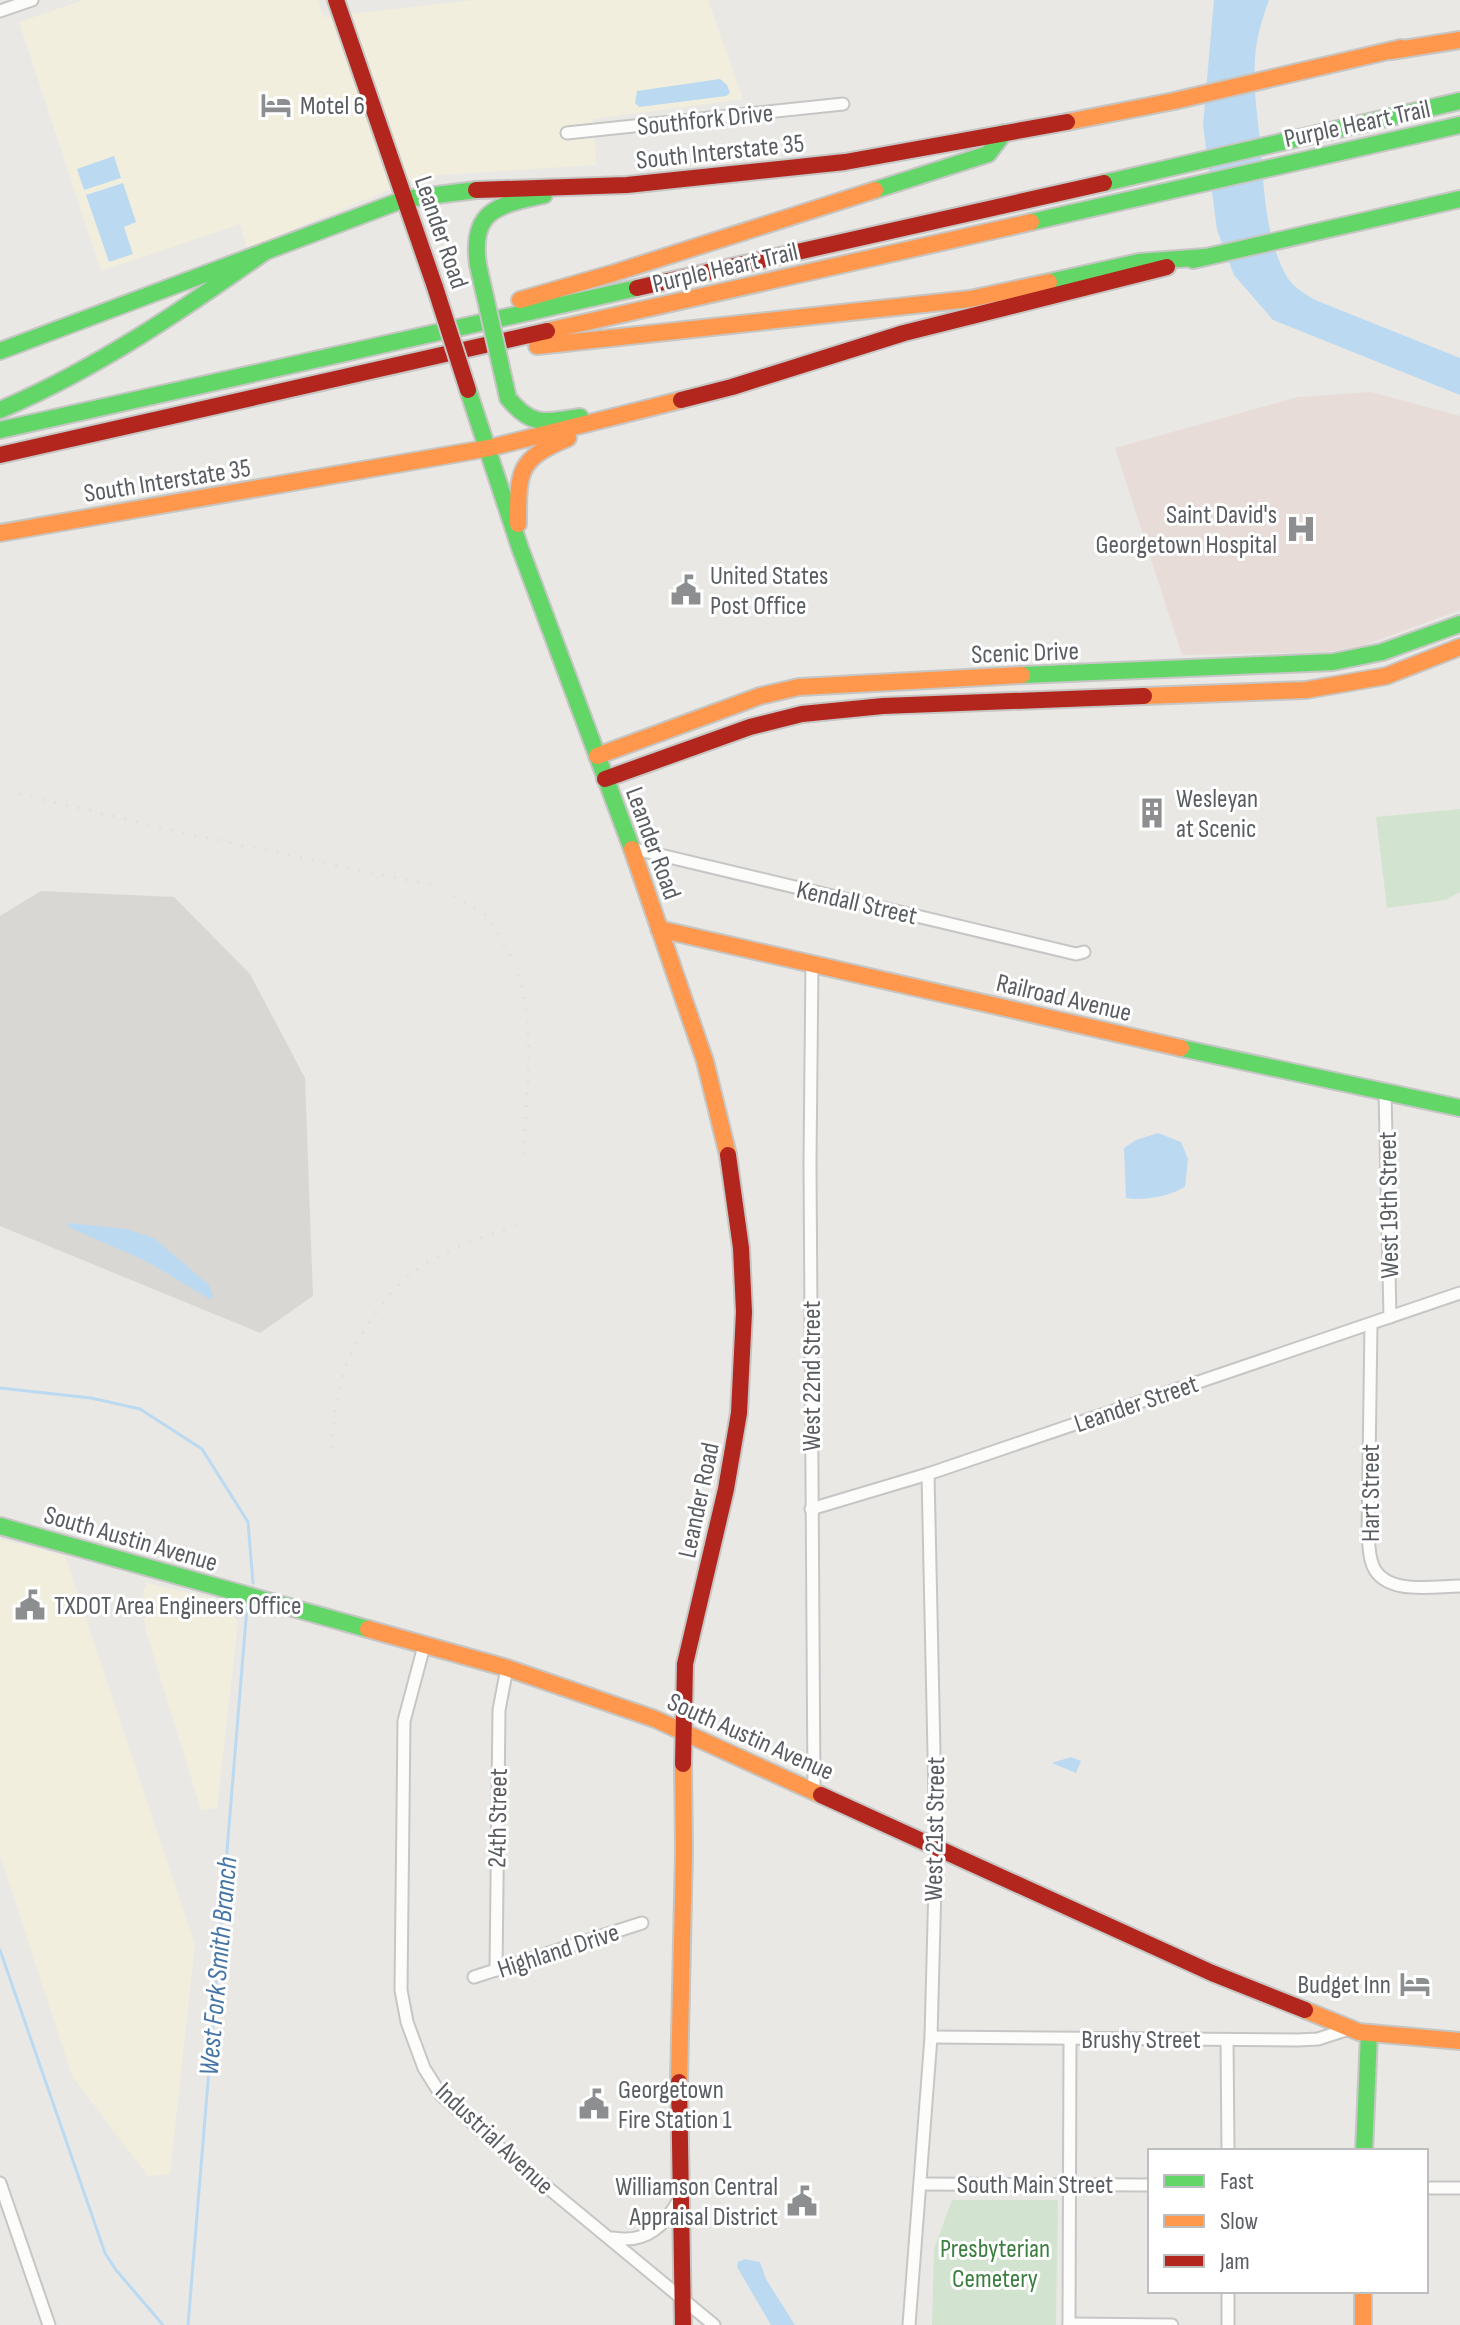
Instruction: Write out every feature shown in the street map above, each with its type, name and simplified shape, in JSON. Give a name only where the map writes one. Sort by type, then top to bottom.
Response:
[{"type":"main road","name":"Leander Road","points":[[336,0],[489,448],[517,541],[631,848],[705,1061],[721,1117],[741,1248],[744,1312],[742,1385],[734,1448],[685,1664],[682,1730],[683,2325]]},
{"type":"main road","name":"South Interstate 35","points":[[0,351],[405,199],[480,190],[627,185],[845,162],[1174,101],[1346,63],[1460,33]]},
{"type":"main road","points":[[1391,51],[1460,40]]},
{"type":"main road","name":"Purple Heart Trail","points":[[0,430],[1460,101]]},
{"type":"main road","name":"Purple Heart Trail","points":[[0,455],[1460,125]]},
{"type":"main road","points":[[301,361],[409,326],[467,314],[614,273],[988,154],[1004,133]]},
{"type":"main road","points":[[592,185],[502,204],[484,218],[474,238],[478,265],[508,398],[521,415],[528,420],[542,422],[641,411]]},
{"type":"main road","name":"South Interstate 35","points":[[0,533],[489,448],[732,387],[904,333],[1205,257],[1460,199]]},
{"type":"main road","points":[[0,410],[88,368],[266,251]]},
{"type":"main road","points":[[515,338],[536,347],[923,305],[1007,293],[1139,262],[1205,257]]},
{"type":"main road","points":[[0,466],[127,436],[233,402]]},
{"type":"main road","points":[[517,541],[518,487],[523,465],[534,452],[641,411]]},
{"type":"main road","name":"Scenic Drive","points":[[597,756],[760,696],[799,687],[1359,659],[1460,624]]},
{"type":"main road","name":"Scenic Drive","points":[[605,779],[750,727],[802,714],[912,705],[1306,690],[1386,676],[1460,647]]},
{"type":"main road","points":[[1381,653],[1386,676]]},
{"type":"main road","points":[[1306,664],[1306,690]]},
{"type":"main road","points":[[1196,669],[1196,693]]},
{"type":"main road","points":[[1077,674],[1077,698]]},
{"type":"main road","points":[[911,680],[912,705]]},
{"type":"main road","points":[[799,687],[802,714]]},
{"type":"main road","name":"Railroad Avenue","points":[[659,929],[1126,1036],[1460,1108]]},
{"type":"main road","name":"South Austin Avenue","points":[[0,1526],[507,1668],[682,1730],[1212,1973],[1349,2029],[1369,2034],[1460,2041]]},
{"type":"main road","points":[[1364,2149],[1369,2034]]},
{"type":"main road","points":[[1363,2293],[1363,2325]]},
{"type":"street","points":[[0,11],[32,0]]},
{"type":"street","name":"Southfork Drive","points":[[567,133],[843,104]]},
{"type":"street","name":"Kendall Street","points":[[631,848],[1076,954],[1084,952]]},
{"type":"street","name":"West 22nd Street","points":[[812,963],[814,1789]]},
{"type":"street","name":"West 19th Street","points":[[1385,1092],[1390,1317]]},
{"type":"street","name":"Leander Street","points":[[811,1509],[928,1474],[1460,1293]]},
{"type":"street","name":"Hart Street","points":[[1371,1324],[1368,1535],[1371,1563],[1383,1579],[1397,1586],[1460,1586]]},
{"type":"street","name":"West 21st Street","points":[[909,2325],[931,2037],[936,1846],[928,1474]]},
{"type":"street","name":"Industrial Avenue","points":[[424,1646],[404,1721],[401,1990],[407,2022],[424,2068],[441,2095],[507,2154],[714,2325]]},
{"type":"street","name":"24th Street","points":[[496,1970],[499,1710],[507,1668]]},
{"type":"street","name":"Highland Drive","points":[[474,1977],[642,1923]]},
{"type":"street","name":"Brushy Street","points":[[931,2037],[1318,2039],[1349,2029]]},
{"type":"street","points":[[1070,2039],[1069,2324],[1172,2325]]},
{"type":"street","points":[[1227,2040],[1228,2149]]},
{"type":"street","points":[[0,2183],[49,2325]]},
{"type":"street","name":"South Main Street","points":[[921,2184],[1148,2185]]},
{"type":"street","points":[[1428,2188],[1460,2188]]},
{"type":"street","points":[[609,2238],[623,2240],[647,2236],[668,2219],[681,2197]]},
{"type":"street","points":[[1228,2293],[1228,2325]]},
{"type":"shaded area","points":[[84,0],[318,0],[323,17],[475,0],[708,0],[743,99],[593,119],[596,165],[423,176],[247,248],[240,224],[101,271],[19,22]]},
{"type":"shaded area","name":"Saint David's Georgetown Hospital","points":[[1371,392],[1460,416],[1460,610],[1362,646],[1326,652],[1182,655],[1115,448],[1298,397]]},
{"type":"shaded area","points":[[41,891],[174,897],[250,974],[305,1078],[313,1296],[260,1333],[0,1226],[0,916]]},
{"type":"shaded area","points":[[0,1539],[65,1556],[195,1945],[170,2174],[148,2176],[72,2076],[0,1855]]},
{"type":"shaded area","points":[[146,1583],[220,1600],[238,1622],[217,1808],[201,1810],[145,1628],[143,1595]]},
{"type":"green space","points":[[1460,809],[1460,892],[1446,900],[1387,908],[1376,817]]},
{"type":"green space","name":"Presbyterian Cemetery","points":[[952,2200],[1058,2200],[1056,2325],[932,2325],[934,2249]]},
{"type":"water","points":[[1214,0],[1269,0],[1257,44],[1255,89],[1266,210],[1279,261],[1287,277],[1315,300],[1460,358],[1460,395],[1273,320],[1234,275],[1217,230],[1203,125]]},
{"type":"water","points":[[720,79],[730,93],[726,96],[639,107],[635,103],[637,91]]},
{"type":"water","points":[[114,156],[121,178],[84,190],[77,169]]},
{"type":"water","points":[[123,183],[136,222],[124,227],[133,254],[109,262],[86,195]]},
{"type":"water","points":[[1158,1133],[1181,1142],[1188,1159],[1185,1187],[1157,1197],[1126,1198],[1124,1148],[1136,1140]]},
{"type":"water","points":[[69,1223],[126,1229],[154,1238],[209,1285],[213,1296],[211,1300],[148,1262],[68,1227]]},
{"type":"water","points":[[1071,1757],[1081,1761],[1076,1773],[1052,1763]]},
{"type":"water","points":[[745,2259],[760,2262],[766,2279],[795,2325],[771,2325],[737,2267],[738,2262]]},
{"type":"waterway","name":"West Fork Smith Branch","points":[[0,1388],[91,1398],[140,1409],[202,1449],[248,1522],[253,1583]]},
{"type":"waterway","name":"West Fork Smith Branch","points":[[188,2325],[247,1607]]},
{"type":"waterway","points":[[0,1950],[105,2253],[163,2325]]},
{"type":"railway","points":[[19,794],[431,885]]},
{"type":"railway","points":[[453,896],[488,916],[513,960]]},
{"type":"railway","points":[[518,974],[524,994],[528,1041],[523,1164]]},
{"type":"railway","points":[[331,1448],[337,1398],[347,1364],[378,1308],[410,1275],[428,1262],[469,1242],[516,1226]]},
{"type":"traffic: fast","points":[[1104,183],[1460,101]]},
{"type":"traffic: fast","points":[[1031,222],[1460,125]]},
{"type":"traffic: fast","points":[[875,190],[988,154],[1004,133]]},
{"type":"traffic: fast","points":[[0,351],[405,199],[476,190]]},
{"type":"traffic: fast","points":[[478,265],[478,232],[483,221],[501,207],[544,195]]},
{"type":"traffic: fast","points":[[1193,260],[1460,199]]},
{"type":"traffic: fast","points":[[0,410],[104,357],[170,317],[266,251]]},
{"type":"traffic: fast","points":[[1049,282],[1139,262],[1205,257]]},
{"type":"traffic: fast","points":[[478,265],[508,398]]},
{"type":"traffic: fast","points":[[0,430],[637,288]]},
{"type":"traffic: fast","points":[[468,390],[520,548],[632,849]]},
{"type":"traffic: fast","points":[[508,398],[532,419],[580,417]]},
{"type":"traffic: fast","points":[[1022,675],[1333,662],[1382,652],[1460,624]]},
{"type":"traffic: fast","points":[[1181,1048],[1460,1108]]},
{"type":"traffic: fast","points":[[0,1526],[368,1629]]},
{"type":"traffic: fast","points":[[1364,2149],[1369,2034]]},
{"type":"traffic: slow","points":[[1391,51],[1460,40]]},
{"type":"traffic: slow","points":[[1067,122],[1174,101],[1401,48]]},
{"type":"traffic: slow","points":[[520,300],[875,190]]},
{"type":"traffic: slow","points":[[547,331],[1031,222]]},
{"type":"traffic: slow","points":[[537,346],[970,299],[1049,282]]},
{"type":"traffic: slow","points":[[0,533],[489,448],[681,400]]},
{"type":"traffic: slow","points":[[518,524],[520,479],[524,469],[539,453],[568,438]]},
{"type":"traffic: slow","points":[[1144,696],[1306,690],[1386,676],[1460,647]]},
{"type":"traffic: slow","points":[[597,756],[760,696],[799,687],[1022,675]]},
{"type":"traffic: slow","points":[[632,849],[705,1061],[728,1155]]},
{"type":"traffic: slow","points":[[659,929],[1181,1048]]},
{"type":"traffic: slow","points":[[368,1629],[507,1668],[655,1719],[821,1795]]},
{"type":"traffic: slow","points":[[679,2082],[683,1764]]},
{"type":"traffic: slow","points":[[1305,2010],[1359,2032],[1460,2041]]},
{"type":"traffic: slow","points":[[1363,2293],[1363,2325]]},
{"type":"traffic: jam","points":[[336,0],[435,287]]},
{"type":"traffic: jam","points":[[476,190],[627,185],[845,162],[1067,122]]},
{"type":"traffic: jam","points":[[637,288],[1104,183]]},
{"type":"traffic: jam","points":[[681,400],[904,333],[1167,267]]},
{"type":"traffic: jam","points":[[435,287],[468,390]]},
{"type":"traffic: jam","points":[[0,455],[547,331]]},
{"type":"traffic: jam","points":[[605,779],[750,727],[802,714],[883,706],[1144,696]]},
{"type":"traffic: jam","points":[[683,1764],[685,1664],[726,1489],[739,1413],[744,1312],[741,1248],[728,1155]]},
{"type":"traffic: jam","points":[[821,1795],[1212,1973],[1305,2010]]},
{"type":"traffic: jam","points":[[679,2082],[683,2325]]},
{"type":"place","name":"Motel 6","points":[[276,105]]},
{"type":"place","name":"Saint David's Georgetown Hospital","points":[[1301,529]]},
{"type":"place","name":"United States Post Office","points":[[686,590]]},
{"type":"place","name":"Wesleyan at Scenic","points":[[1152,813]]},
{"type":"place","name":"TXDOT Area Engineers Office","points":[[30,1605]]},
{"type":"place","name":"Budget Inn","points":[[1415,1984]]},
{"type":"place","name":"Georgetown Fire Station 1","points":[[594,2104]]},
{"type":"place","name":"Williamson Central Appraisal District","points":[[802,2201]]}]
